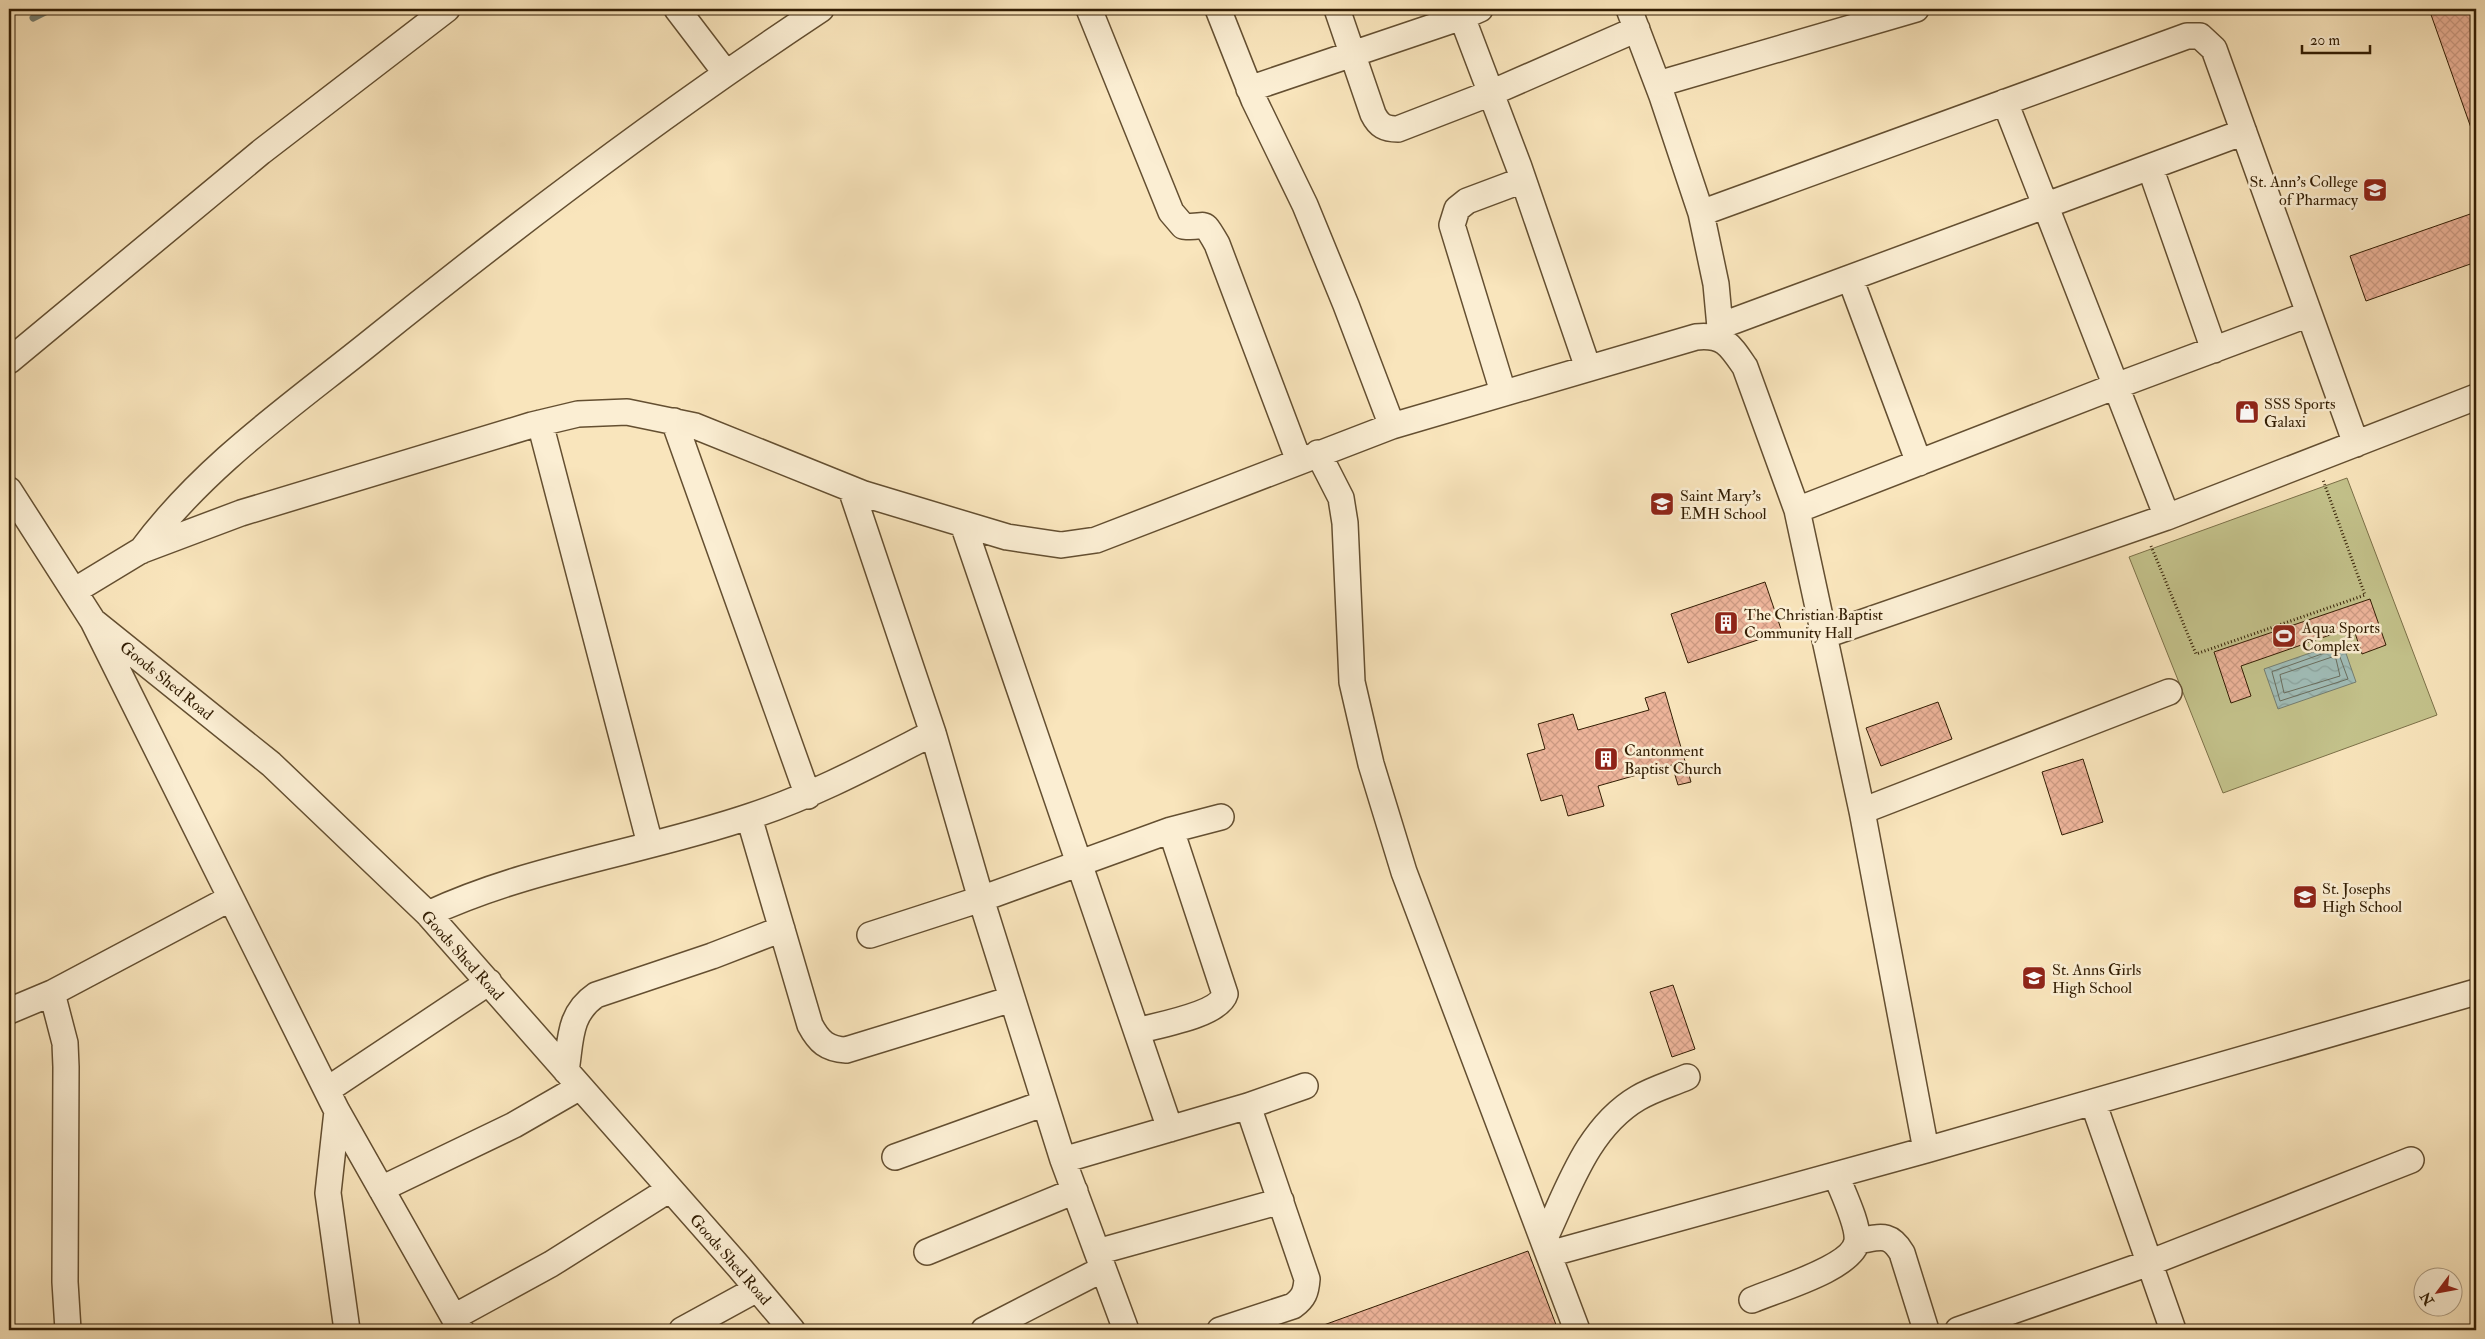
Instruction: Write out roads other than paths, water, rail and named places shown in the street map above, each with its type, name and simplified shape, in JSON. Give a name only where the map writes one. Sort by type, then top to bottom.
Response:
[{"type":"street","points":[[9,361],[260,152],[447,9]]},
{"type":"street","points":[[677,9],[726,72]]},
{"type":"street","points":[[140,551],[165,518],[216,466],[465,266],[726,72],[821,9]]},
{"type":"street","points":[[1089,9],[1172,212],[1184,226],[1199,224],[1206,226],[1217,244],[1309,457],[1341,498],[1345,523],[1352,682],[1371,764],[1404,872],[1577,1330]]},
{"type":"street","points":[[1218,9],[1250,89],[1305,205],[1346,305],[1392,426]]},
{"type":"street","points":[[1337,9],[1372,114],[1382,127],[1389,129],[1398,129],[1491,93],[1633,19],[1658,84],[1701,213],[1716,284],[1721,332],[1745,366],[1798,510],[1862,811],[1926,1150]]},
{"type":"street","points":[[1658,84],[1916,9]]},
{"type":"street","points":[[1250,89],[1353,54],[1467,11],[1491,93],[1588,368]]},
{"type":"street","points":[[1701,213],[2187,36],[2200,36],[2214,49],[2356,444]]},
{"type":"street","points":[[2005,102],[2167,516]]},
{"type":"street","points":[[74,592],[140,551],[241,513],[540,423],[578,414],[627,412],[696,426],[851,489],[1007,537],[1061,544],[1096,540],[1392,426],[1696,336],[1721,332],[1850,278],[2244,132]]},
{"type":"street","points":[[2150,167],[2214,350]]},
{"type":"street","points":[[1504,392],[1452,225],[1457,209],[1467,202],[1523,180]]},
{"type":"street","points":[[1850,278],[1919,463]]},
{"type":"street","points":[[1798,510],[2116,386],[2309,314]]},
{"type":"street","points":[[1826,635],[2167,516],[2476,398]]},
{"type":"street","points":[[674,421],[808,796]]},
{"type":"street","points":[[540,423],[650,844]]},
{"type":"street","points":[[851,489],[934,733],[980,899],[1063,1160],[1126,1330]]},
{"type":"street","name":"Goods Shed Road","points":[[9,490],[93,622],[332,1100],[457,1324]]},
{"type":"street","points":[[963,524],[1170,1129]]},
{"type":"street","name":"Goods Shed Road","points":[[93,622],[271,764],[428,914],[792,1330]]},
{"type":"street","points":[[1862,811],[2169,692]]},
{"type":"street","points":[[428,914],[488,889],[749,817],[808,796],[934,733]]},
{"type":"street","points":[[749,817],[810,1025],[824,1045],[834,1050],[846,1050],[1012,999]]},
{"type":"street","points":[[870,935],[980,899],[1171,830],[1221,817]]},
{"type":"street","points":[[1137,1031],[1210,1010],[1223,1001],[1226,994],[1171,830]]},
{"type":"street","points":[[9,1012],[52,993],[231,898]]},
{"type":"street","points":[[381,1189],[514,1125],[573,1079],[573,1023],[585,1002],[596,995],[697,962],[782,929]]},
{"type":"street","points":[[347,1330],[328,1193],[332,1100],[489,982]]},
{"type":"street","points":[[1546,1247],[1926,1150],[2039,1106],[2093,1102],[2219,1056],[2476,992]]},
{"type":"street","points":[[52,993],[65,1043],[65,1282],[68,1330]]},
{"type":"street","points":[[1546,1247],[1582,1158],[1600,1130],[1616,1114],[1638,1098],[1687,1077]]},
{"type":"street","points":[[1063,1160],[1248,1106],[1305,1086]]},
{"type":"street","points":[[2093,1102],[2173,1330]]},
{"type":"street","points":[[895,1157],[1046,1103]]},
{"type":"street","points":[[1220,1330],[1293,1306],[1301,1300],[1306,1292],[1307,1279],[1248,1106]]},
{"type":"street","points":[[1958,1330],[2149,1263],[2411,1160]]},
{"type":"street","points":[[1752,1300],[1832,1267],[1854,1250],[1857,1241],[1856,1231],[1836,1174]]},
{"type":"street","points":[[457,1324],[670,1189]]},
{"type":"street","points":[[927,1252],[1075,1191]]},
{"type":"street","points":[[984,1330],[1100,1260],[1281,1201]]},
{"type":"street","points":[[1857,1241],[1884,1237],[1895,1242],[1902,1253],[1926,1330]]},
{"type":"street","points":[[682,1330],[757,1289]]},
{"type":"water","points":[[2342,642],[2356,682],[2278,709],[2264,669]]},
{"type":"waterway","points":[[33,18],[51,9]]},
{"type":"place","name":"St. Ann's College of Pharmacy","points":[[2375,190]]},
{"type":"place","name":"SSS Sports Galaxi","points":[[2247,412]]},
{"type":"place","name":"Saint Mary's EMH School","points":[[1662,504]]},
{"type":"place","name":"The Christian Baptist Community Hall","points":[[1726,623]]},
{"type":"place","name":"Aqua Sports Complex","points":[[2284,636]]},
{"type":"place","name":"Cantonment Baptist Church","points":[[1606,759]]},
{"type":"place","name":"St. Josephs High School","points":[[2305,897]]},
{"type":"place","name":"St. Anns Girls High School","points":[[2034,978]]}]
